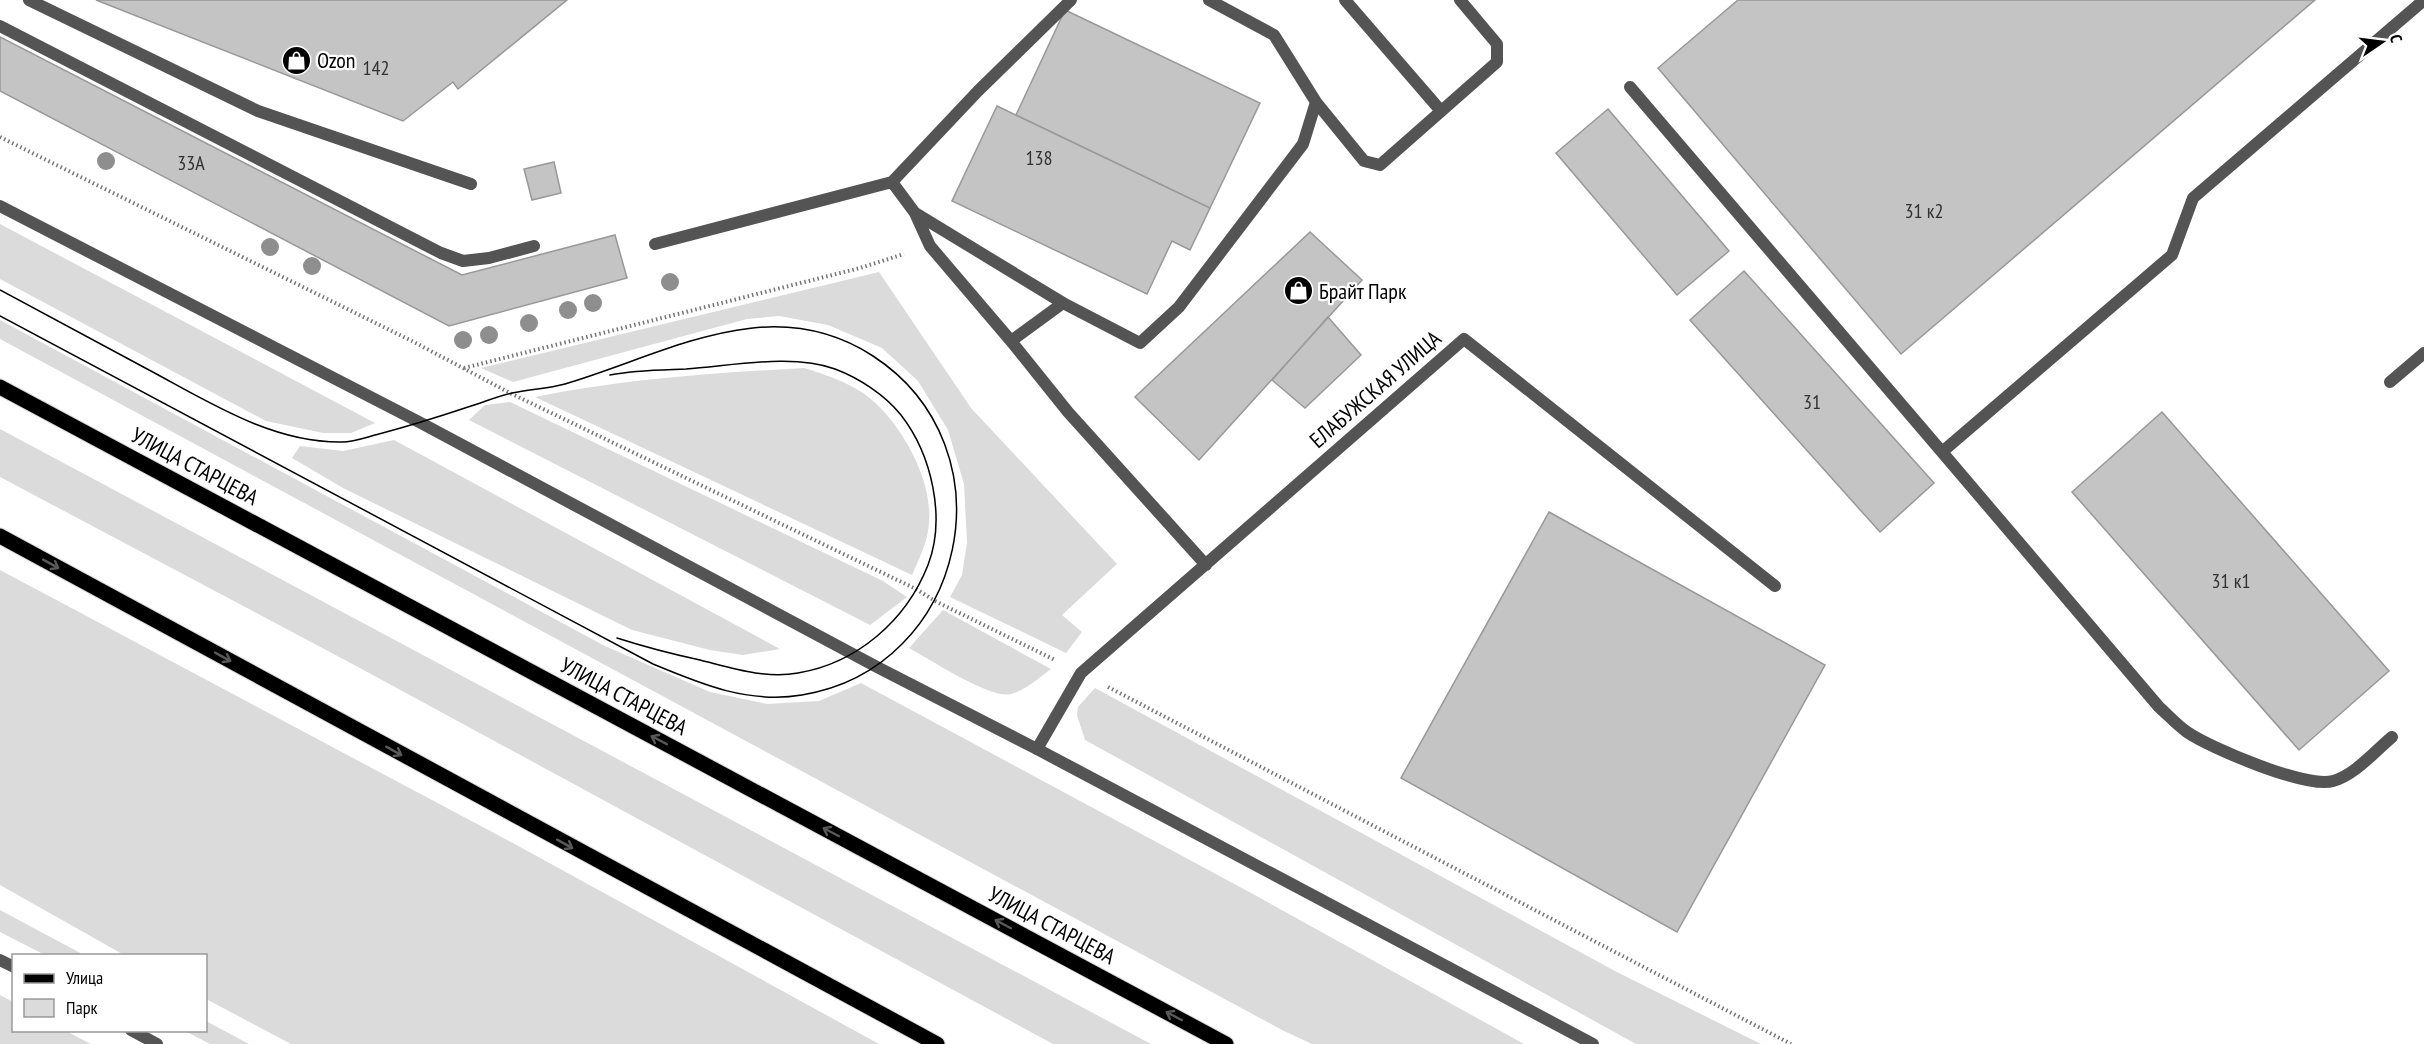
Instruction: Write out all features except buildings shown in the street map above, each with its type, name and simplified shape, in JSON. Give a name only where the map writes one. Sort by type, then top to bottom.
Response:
[{"type":"main road","name":"УЛИЦА СТАРЦЕВА","points":[[0,387],[1226,1044]]},
{"type":"main road","points":[[0,536],[937,1044]]},
{"type":"street","points":[[28,0],[258,111],[471,184]]},
{"type":"street","points":[[655,244],[892,182],[978,90],[1071,0]]},
{"type":"street","points":[[1209,0],[1274,35],[1316,102],[1364,161],[1380,165],[1497,62],[1497,44],[1461,0]]},
{"type":"street","points":[[1345,0],[1441,111]]},
{"type":"street","points":[[1942,452],[2172,255],[2193,198],[2424,0]]},
{"type":"street","points":[[0,26],[441,253],[463,261],[489,258],[534,246]]},
{"type":"street","points":[[1630,87],[2159,707],[2186,731],[2216,749],[2303,780],[2322,783],[2336,781],[2352,771],[2392,737]]},
{"type":"street","points":[[915,213],[1062,303],[1140,343],[1179,307],[1303,144],[1316,102]]},
{"type":"street","points":[[892,182],[915,213],[930,246],[1068,412],[1206,565]]},
{"type":"street","points":[[0,206],[421,423],[877,667],[1593,1044]]},
{"type":"street","points":[[1011,341],[1062,303]]},
{"type":"street","name":"ЕЛАБУЖСКАЯ УЛИЦА","points":[[1036,749],[1081,673],[1464,339],[1775,586]]},
{"type":"street","points":[[2390,382],[2424,353]]},
{"type":"street","points":[[135,1032],[156,1044]]},
{"type":"path","points":[[0,137],[521,398],[916,589],[1791,1044]]},
{"type":"path","points":[[464,368],[860,268],[930,246]]},
{"type":"green space","points":[[0,224],[375,423],[351,433],[323,433],[266,421],[0,279]]},
{"type":"green space","points":[[879,272],[971,408],[1117,564],[1062,615],[1082,632],[1066,653],[950,597],[962,575],[967,543],[964,484],[948,430],[918,381],[882,348],[828,325],[779,316],[747,319],[513,382],[481,368]]},
{"type":"green space","points":[[0,320],[605,646],[710,692],[767,704],[819,701],[861,683],[1253,894],[1524,1044],[1312,1044],[1284,1031],[0,339]]},
{"type":"green space","points":[[804,368],[842,381],[863,393],[889,418],[911,450],[925,487],[929,506],[929,523],[925,543],[912,575],[535,397],[635,381]]},
{"type":"green space","points":[[510,402],[883,581],[907,597],[870,625],[469,420],[485,405]]},
{"type":"green space","points":[[0,429],[1151,1044],[1053,1044],[358,667],[0,477]]},
{"type":"green space","points":[[394,440],[780,649],[743,655],[710,650],[632,630],[343,488],[292,458],[300,446],[343,451]]},
{"type":"green space","points":[[0,570],[522,848],[879,1044],[291,1044],[207,1000],[207,954],[122,954],[0,885]]},
{"type":"green space","points":[[943,610],[1051,669],[1022,690],[1002,694],[976,685],[909,648]]},
{"type":"green space","points":[[1095,688],[1615,971],[1761,1044],[1636,1044],[1085,740],[1077,715],[1078,707]]},
{"type":"green space","points":[[0,910],[82,954],[43,954],[0,932]]},
{"type":"green space","points":[[0,995],[12,1001],[12,1032],[68,1032],[91,1044],[0,1044]]},
{"type":"green space","points":[[207,1022],[249,1044],[210,1044],[187,1032],[207,1032]]},
{"type":"tram line","points":[[0,290],[218,407],[266,428],[316,441],[356,440],[506,394],[565,384],[680,344],[719,334],[757,328],[796,328],[834,337],[873,356],[917,396],[945,444],[956,497],[952,550],[934,600],[903,644],[858,676],[802,695],[763,697],[725,690],[689,679],[653,664],[0,316]]},
{"type":"tram line","points":[[610,375],[781,361],[818,364],[835,369],[871,388],[901,415],[921,449],[933,487],[936,507],[933,547],[919,585],[893,621],[877,636],[840,660],[798,673],[761,674],[669,653],[617,638]]},
{"type":"place","name":"Ozon","points":[[296,60]]},
{"type":"place","name":"Брайт Парк","points":[[1298,291]]}]
